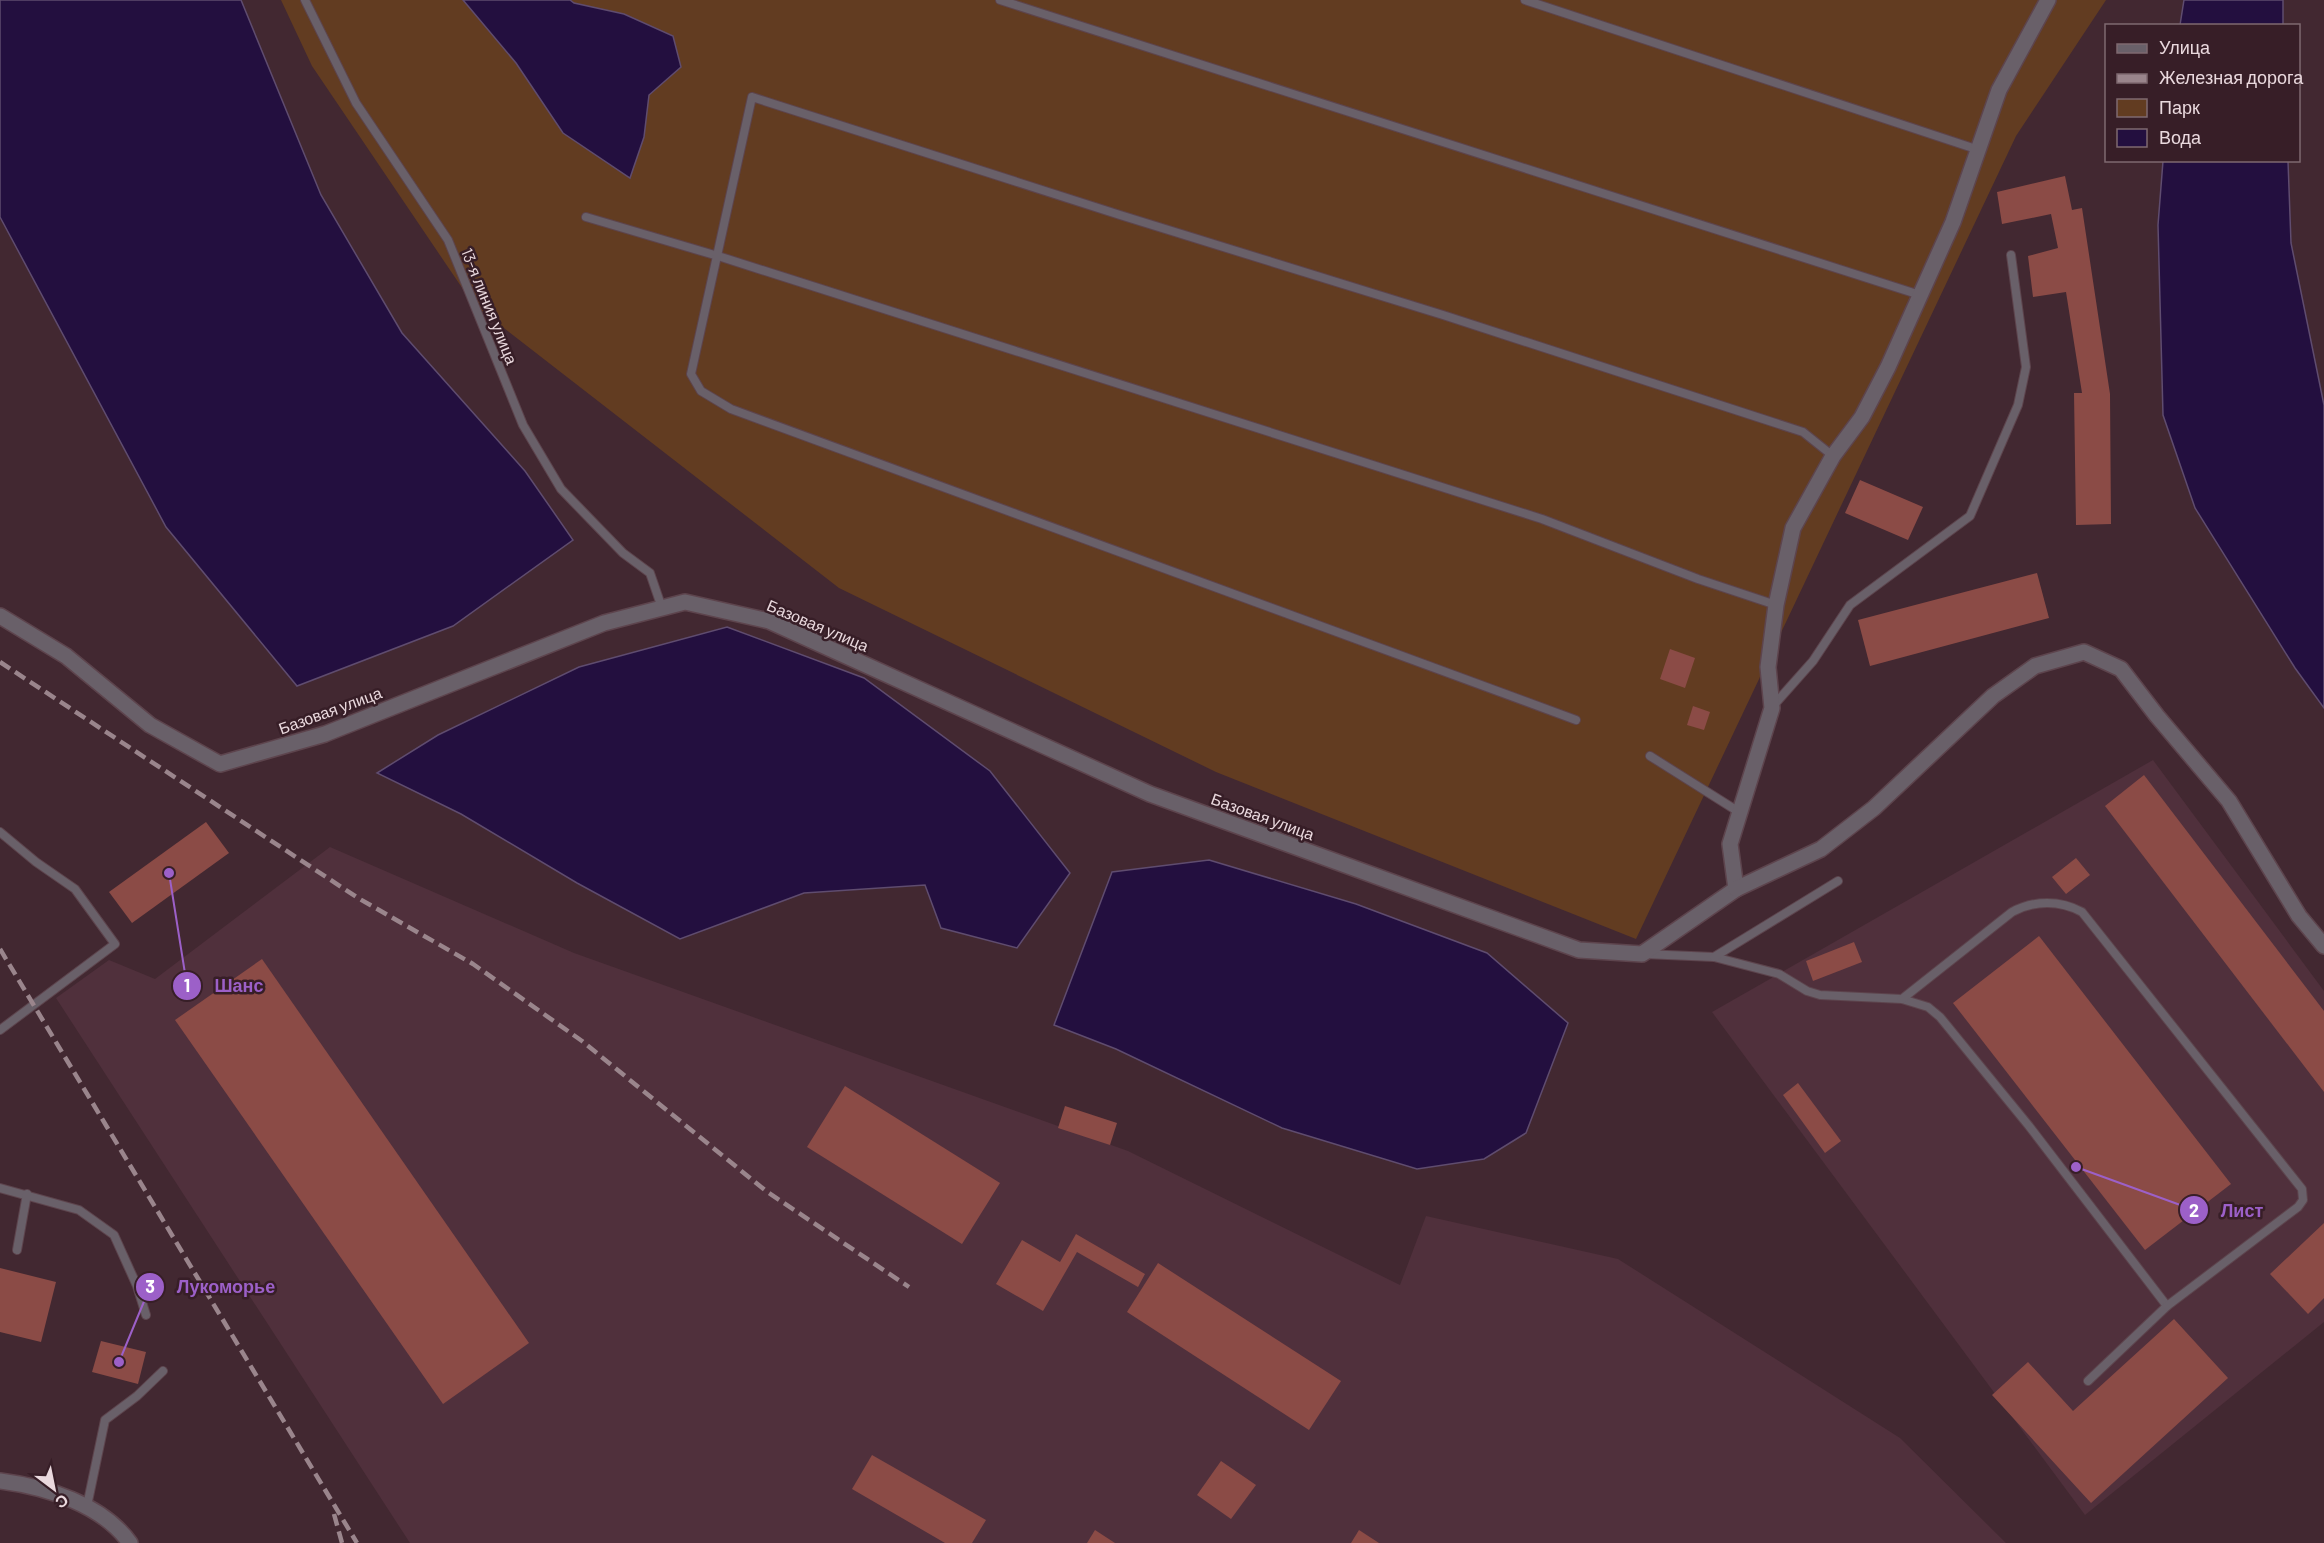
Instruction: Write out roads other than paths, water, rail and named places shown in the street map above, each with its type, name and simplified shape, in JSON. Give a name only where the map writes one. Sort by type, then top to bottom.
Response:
[{"type":"street","points":[[1736,890],[1730,844],[1772,708],[1768,667],[1776,605],[1793,528],[1833,456],[1862,417],[1888,367],[1953,222],[1999,90],[2048,0]]},
{"type":"street","name":"Базовая улица","points":[[0,616],[66,656],[150,725],[220,765],[325,734],[604,623],[685,602],[769,621],[1150,794],[1579,950],[1642,954]]},
{"type":"street","points":[[1642,954],[1736,890],[1821,849],[1874,808],[1993,696],[2035,666],[2084,652],[2121,669],[2157,716],[2229,801],[2299,916],[2324,946]]},
{"type":"street","points":[[0,1481],[53,1493],[87,1506],[124,1534],[130,1543]]},
{"type":"lane","name":"13-я линия улица","points":[[305,0],[356,103],[448,240],[523,425],[561,489],[623,552],[650,573],[662,608]]},
{"type":"lane","points":[[1000,0],[1920,295]]},
{"type":"lane","points":[[1525,0],[1979,151]]},
{"type":"lane","points":[[1576,720],[731,409],[701,391],[691,374],[752,97],[1120,215],[1443,315],[1803,432],[1833,456]]},
{"type":"lane","points":[[586,217],[718,256],[1531,515],[1698,579],[1776,605]]},
{"type":"lane","points":[[1772,708],[1812,661],[1850,605],[1970,516],[2018,405],[2026,367],[2011,255]]},
{"type":"lane","points":[[1650,756],[1739,812]]},
{"type":"lane","points":[[0,832],[36,862],[75,889],[115,944],[0,1030]]},
{"type":"lane","points":[[1714,957],[1838,881]]},
{"type":"lane","points":[[1902,999],[2012,912],[2024,906],[2055,903],[2072,907],[2082,912],[2302,1189],[2303,1200],[2298,1207],[2167,1306],[2088,1381]]},
{"type":"lane","points":[[1642,954],[1714,957],[1779,974],[1807,991],[1820,995],[1902,999],[1928,1007],[1941,1017],[2029,1126],[2167,1306]]},
{"type":"lane","points":[[0,1188],[79,1210],[114,1235],[137,1286],[146,1315]]},
{"type":"lane","points":[[17,1250],[27,1194]]},
{"type":"lane","points":[[87,1506],[105,1420],[137,1396],[163,1371]]},
{"type":"water","points":[[0,0],[241,0],[321,195],[402,333],[525,471],[573,540],[453,626],[297,686],[166,527],[0,217]]},
{"type":"water","points":[[463,0],[570,0],[574,3],[624,14],[673,36],[681,67],[649,95],[644,137],[630,178],[563,133],[516,63]]},
{"type":"water","points":[[2184,0],[2283,0],[2283,24],[2180,24]]},
{"type":"water","points":[[2163,162],[2288,162],[2291,243],[2324,405],[2324,708],[2295,668],[2195,508],[2163,415],[2158,225]]},
{"type":"water","points":[[727,627],[864,678],[990,771],[1070,873],[1017,948],[941,928],[925,885],[804,893],[680,939],[577,883],[461,814],[377,773],[438,735],[579,667]]},
{"type":"water","points":[[1209,860],[1356,904],[1487,953],[1568,1023],[1526,1133],[1484,1159],[1417,1169],[1282,1128],[1116,1049],[1054,1025],[1112,872]]},
{"type":"railway","points":[[0,662],[358,898],[473,964],[582,1041],[766,1191],[909,1287]]},
{"type":"railway","points":[[0,949],[357,1543]]},
{"type":"railway","points":[[334,1514],[342,1543]]},
{"type":"place","name":"Шанс","points":[[169,873]]},
{"type":"place","name":"Лист","points":[[2076,1167]]},
{"type":"place","name":"Лукоморье","points":[[119,1362]]}]
